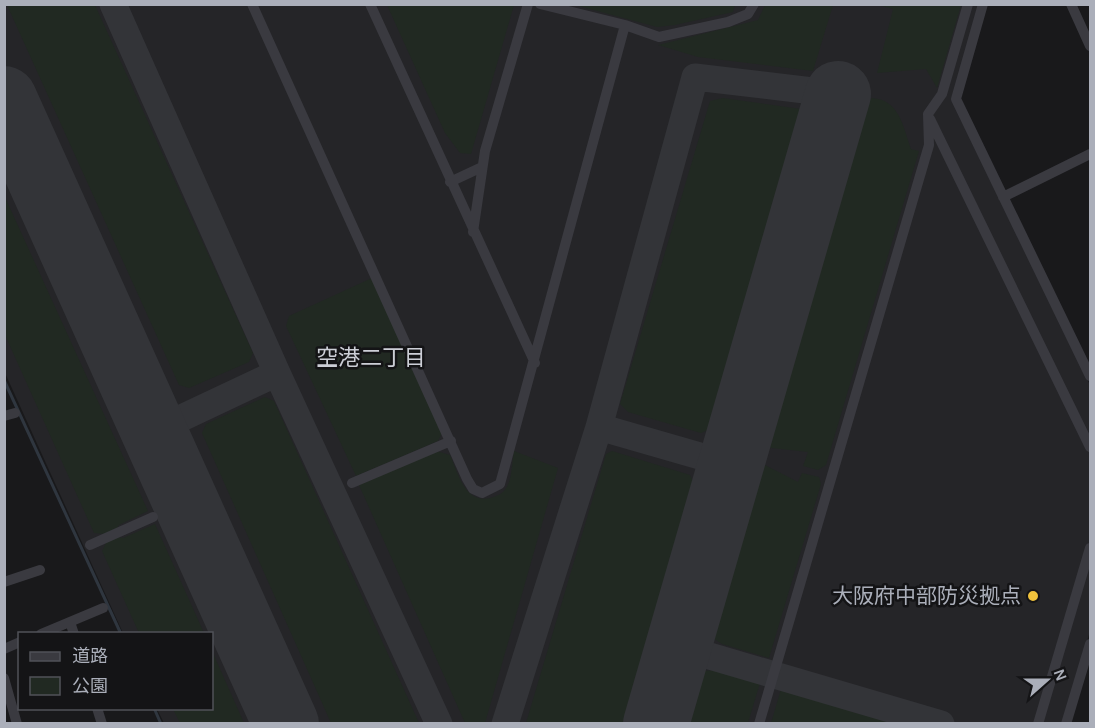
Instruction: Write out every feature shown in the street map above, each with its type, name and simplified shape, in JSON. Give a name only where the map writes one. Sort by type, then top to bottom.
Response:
[{"type":"street","points":[[252,4],[473,489],[482,493],[500,484],[626,25]]},
{"type":"street","points":[[370,4],[473,233],[535,363]]},
{"type":"street","points":[[473,233],[482,167],[528,4]]},
{"type":"street","points":[[540,4],[626,25],[659,37],[728,22],[748,14],[754,4]]},
{"type":"street","points":[[759,723],[929,145],[928,114],[942,94],[968,4]]},
{"type":"street","points":[[983,4],[956,99],[1090,376]]},
{"type":"street","points":[[1071,4],[1090,46]]},
{"type":"street","points":[[928,114],[1090,447]]},
{"type":"street","points":[[1003,197],[1090,154]]},
{"type":"street","points":[[450,182],[482,167]]},
{"type":"street","points":[[352,483],[451,441]]},
{"type":"street","points":[[90,545],[153,517]]},
{"type":"street","points":[[1038,723],[1090,548]]},
{"type":"street","points":[[4,582],[40,570]]},
{"type":"street","points":[[44,632],[103,608]]},
{"type":"street","points":[[70,622],[74,632]]},
{"type":"street","points":[[4,649],[18,643]]},
{"type":"street","points":[[1066,723],[1090,644]]},
{"type":"street","points":[[4,678],[17,723]]},
{"type":"shaded area","points":[[4,5],[979,5],[952,100],[1090,385],[1090,631],[1063,723],[164,723],[158,710],[213,710],[213,632],[123,632],[5,373]]},
{"type":"green space","points":[[735,4],[733,12],[657,27],[575,5]]},
{"type":"green space","points":[[7,5],[95,5],[253,353],[249,362],[189,388],[179,385]]},
{"type":"green space","points":[[387,5],[514,5],[471,154],[460,153],[445,133]]},
{"type":"green space","points":[[765,5],[833,5],[813,71],[698,57],[658,45],[758,20]]},
{"type":"green space","points":[[878,5],[961,5],[937,88],[926,69],[877,73],[893,9]]},
{"type":"green space","points":[[723,98],[801,109],[710,429],[701,433],[628,412],[620,404],[710,101]]},
{"type":"green space","points":[[872,98],[881,100],[895,109],[903,124],[911,149],[919,151],[826,465],[818,470],[803,466],[808,452],[763,447],[866,103]]},
{"type":"green space","points":[[4,195],[148,511],[119,525],[116,530],[104,534],[94,533],[5,335]]},
{"type":"green space","points":[[372,278],[442,433],[438,441],[356,476],[286,326],[289,316]]},
{"type":"green space","points":[[265,397],[274,401],[419,723],[331,723],[202,433],[206,424]]},
{"type":"green space","points":[[436,451],[450,455],[468,492],[481,499],[490,498],[505,490],[511,476],[514,451],[558,468],[485,723],[465,723],[359,485]]},
{"type":"green space","points":[[612,451],[690,475],[694,483],[624,723],[526,723],[606,454]]},
{"type":"green space","points":[[763,464],[798,482],[802,473],[819,477],[821,484],[769,658],[722,644],[711,637]]},
{"type":"green space","points":[[155,524],[204,632],[139,632],[102,551],[107,541],[118,537],[123,538]]},
{"type":"green space","points":[[213,653],[244,723],[180,723],[174,710],[213,710]]},
{"type":"green space","points":[[719,670],[760,683],[748,723],[684,723],[701,671]]},
{"type":"green space","points":[[781,689],[899,723],[771,723]]},
{"type":"waterway","points":[[4,380],[120,632]]},
{"type":"waterway","points":[[155,710],[161,724]]},
{"type":"taxiway","points":[[113,4],[277,373],[439,724]]},
{"type":"taxiway","points":[[505,724],[599,427],[695,77],[838,94]]},
{"type":"taxiway","points":[[154,431],[277,373]]},
{"type":"taxiway","points":[[599,427],[731,465]]},
{"type":"taxiway","points":[[679,647],[941,724]]},
{"type":"runway","points":[[656,724],[838,94]]},
{"type":"runway","points":[[4,99],[286,724]]},
{"type":"place","name":"大阪府中部防災拠点","points":[[1033,596]]},
{"type":"district","name":"空港二丁目","points":[[371,358]]}]
